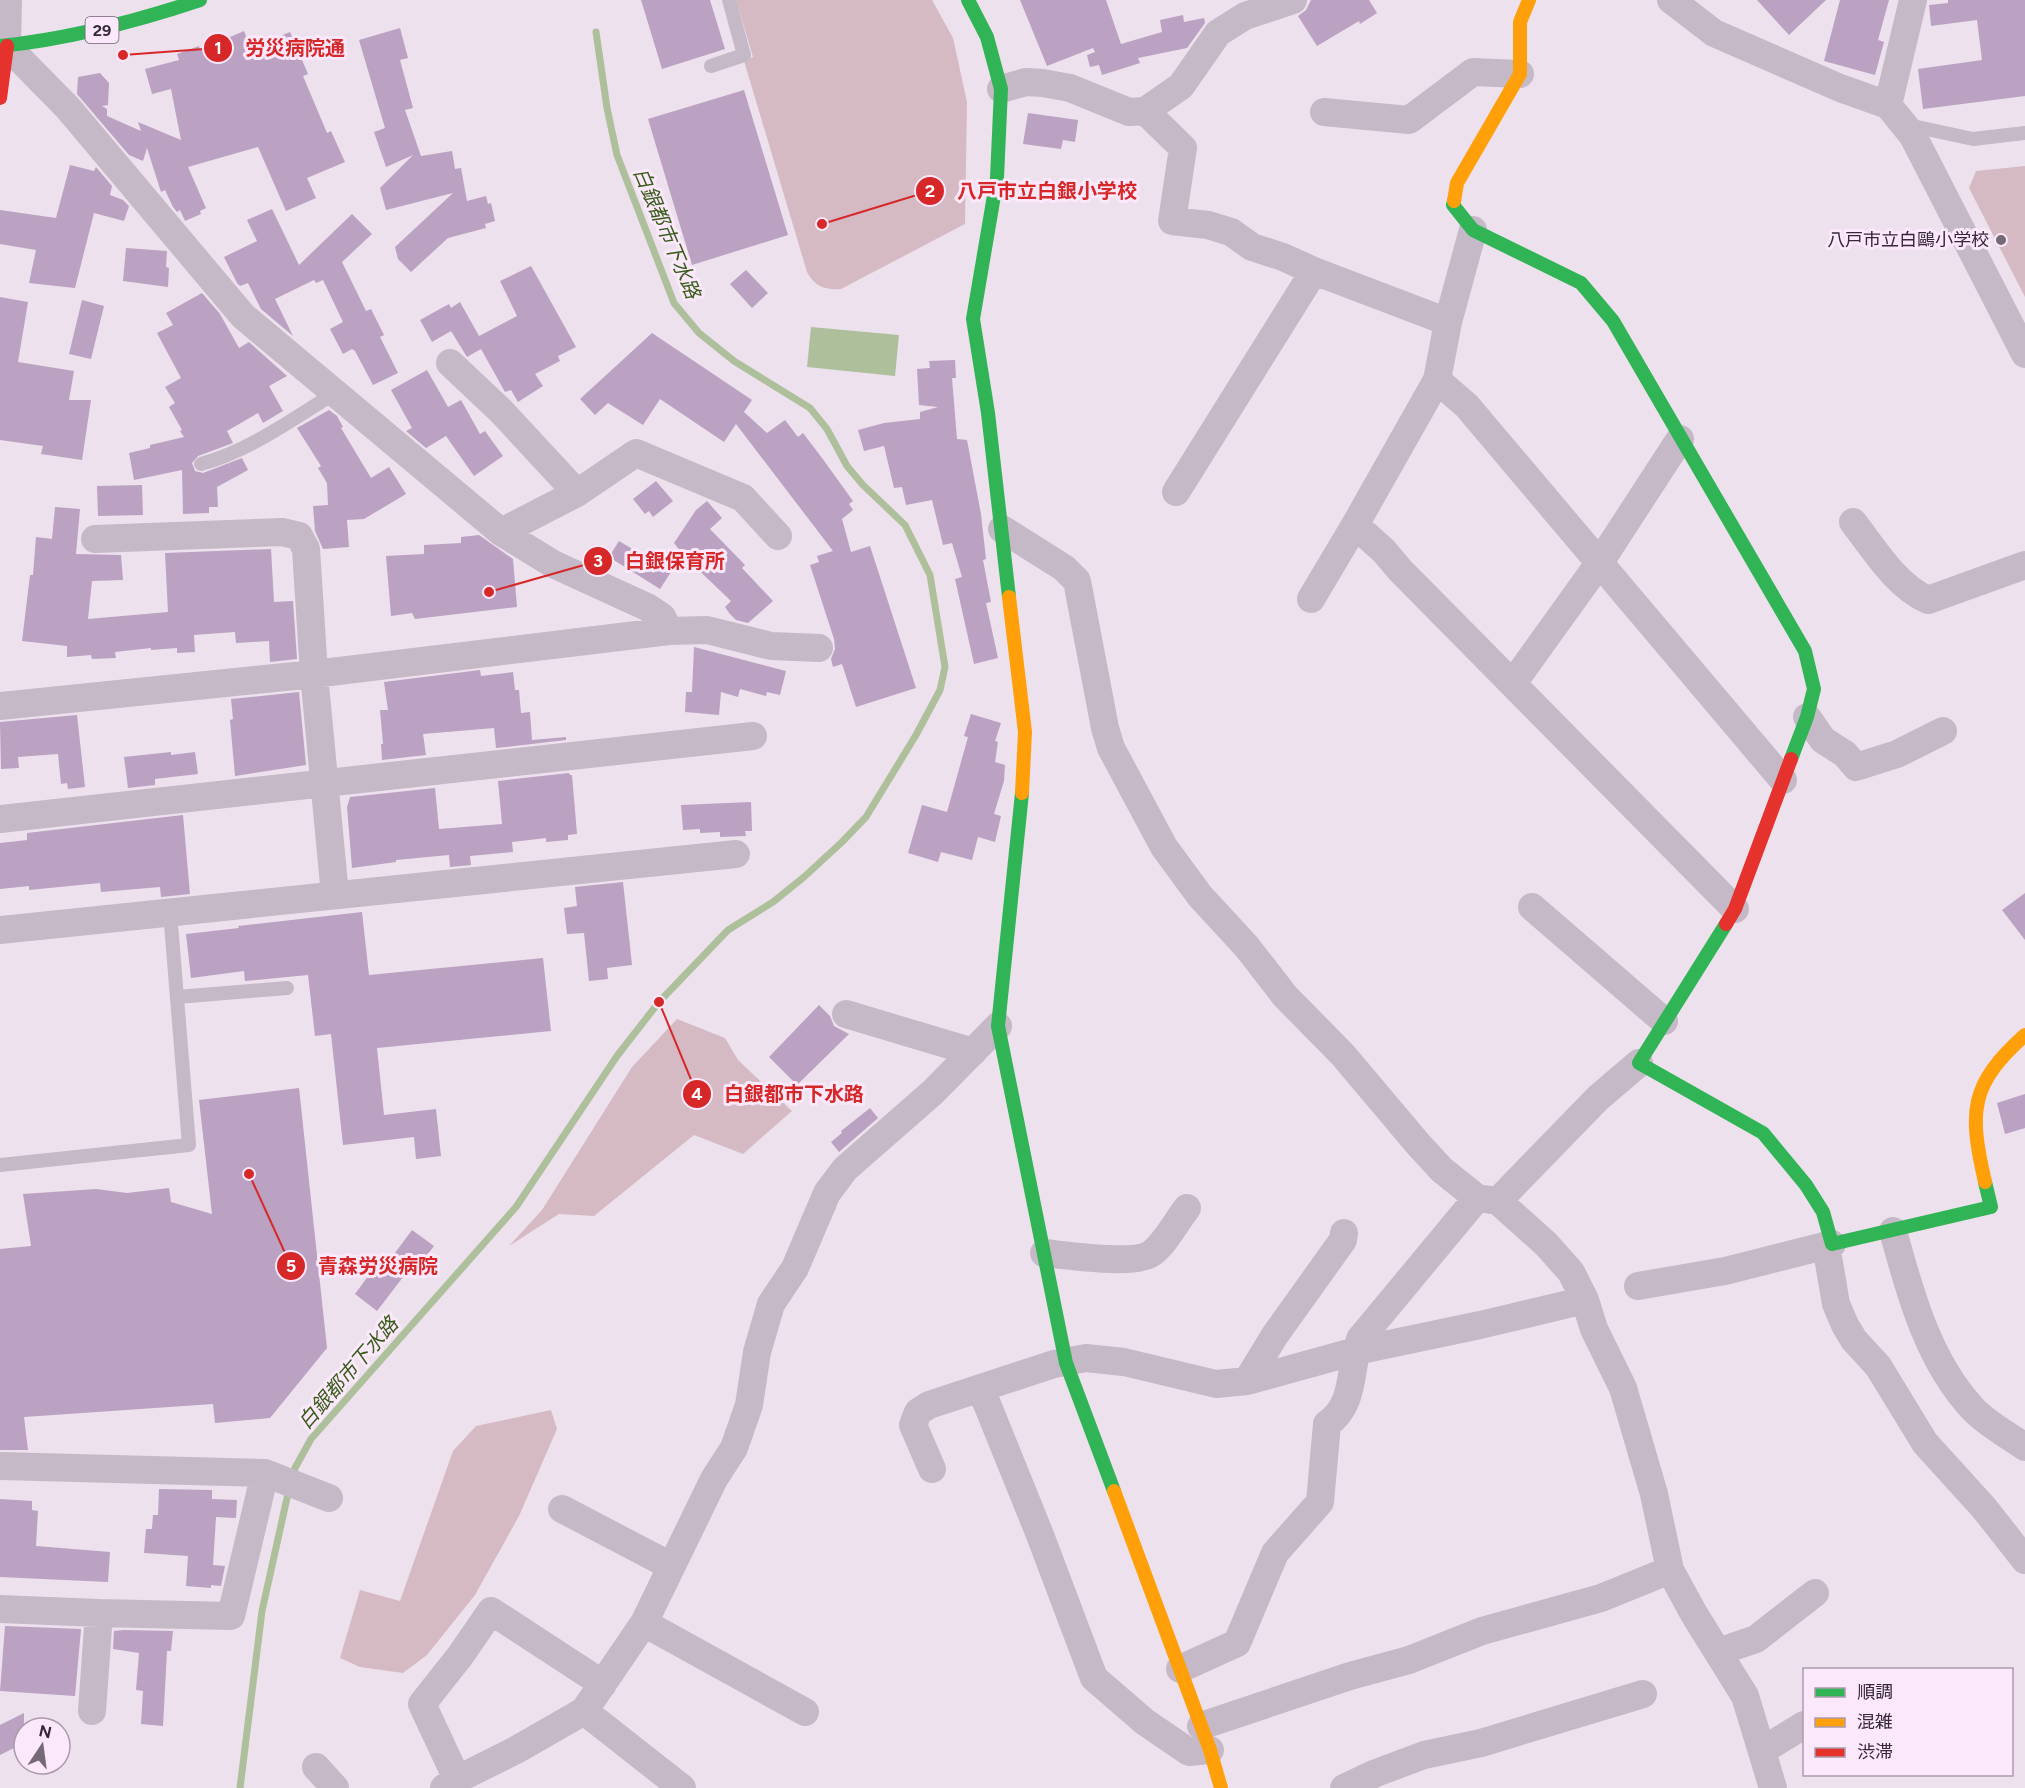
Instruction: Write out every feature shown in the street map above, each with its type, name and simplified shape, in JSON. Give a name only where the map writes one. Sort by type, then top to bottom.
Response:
[{"type":"street","points":[[0,98],[8,0]]},
{"type":"street","name":"29","points":[[3,46],[89,33],[144,19],[200,0]]},
{"type":"street","points":[[968,0],[987,37],[1001,89],[997,178],[973,320],[988,413],[1025,732],[1022,810],[998,1026],[1066,1363],[1180,1669],[1221,1788]]},
{"type":"street","points":[[1001,89],[1026,82],[1042,83],[1070,88],[1129,112],[1145,111],[1181,87],[1218,33],[1245,16],[1293,0]]},
{"type":"street","points":[[1180,1669],[1237,1643],[1275,1552],[1320,1502],[1327,1424],[1336,1418],[1352,1386],[1356,1350],[1360,1339],[1487,1200],[1639,1063],[1735,909],[1807,717],[1814,689],[1805,651],[1680,440],[1613,321],[1581,283],[1473,230],[1453,205],[1457,183],[1520,74],[1520,22],[1529,0]]},
{"type":"street","points":[[1671,0],[1714,33],[1895,114],[1913,136],[2025,354]]},
{"type":"street","points":[[1895,114],[1913,0]]},
{"type":"street","points":[[3,46],[68,108],[243,316],[501,532],[553,564],[647,607],[662,617],[669,631]]},
{"type":"street","points":[[1323,112],[1409,120],[1473,72],[1520,74]]},
{"type":"street","points":[[1145,111],[1183,148],[1172,221],[1208,225],[1231,232],[1252,247],[1283,256],[1314,271],[1448,322]]},
{"type":"street","points":[[1311,599],[1437,380],[1448,322],[1473,230]]},
{"type":"street","points":[[1176,492],[1314,271]]},
{"type":"street","points":[[450,363],[501,411],[577,493]]},
{"type":"street","points":[[1437,380],[1467,406],[1784,780]]},
{"type":"street","points":[[1513,683],[1600,562],[1680,440]]},
{"type":"street","points":[[501,532],[577,493],[636,453],[744,498],[778,536]]},
{"type":"street","points":[[1853,522],[1895,576],[1913,594],[1928,600],[2025,565]]},
{"type":"street","points":[[1355,525],[1384,550],[1400,570],[1735,909]]},
{"type":"street","points":[[1002,529],[1064,568],[1077,581],[1100,704],[1111,748],[1170,855],[1200,896],[1246,947],[1285,996],[1342,1055],[1442,1170],[1546,1244],[1571,1272],[1585,1300],[1594,1329],[1623,1388],[1651,1485],[1670,1570],[1694,1614],[1745,1696],[1773,1788]]},
{"type":"street","points":[[95,539],[282,532],[299,536],[306,549],[314,674],[335,895]]},
{"type":"street","points":[[0,706],[314,674],[669,631],[707,630],[771,646],[819,648]]},
{"type":"street","points":[[1807,717],[1824,740],[1845,754],[1856,767],[1897,754],[1943,731]]},
{"type":"street","points":[[0,819],[753,736]]},
{"type":"street","points":[[0,930],[736,854]]},
{"type":"street","points":[[1532,907],[1664,1021]]},
{"type":"street","points":[[846,1014],[973,1052]]},
{"type":"street","points":[[603,1684],[491,1611],[460,1656],[422,1704],[451,1784],[584,1711],[603,1684],[644,1623],[714,1479],[734,1448],[749,1405],[757,1352],[771,1304],[795,1268],[827,1193],[845,1169],[933,1092],[998,1026]]},
{"type":"street","points":[[1638,1286],[1725,1271],[1829,1244],[1991,1207],[1975,1140],[1977,1100],[1989,1071],[2006,1050],[2025,1035]]},
{"type":"street","points":[[1639,1063],[1763,1133],[1806,1185],[1823,1212],[1836,1304],[1845,1325],[1854,1340],[1878,1366],[1925,1443],[1984,1508],[2025,1560]]},
{"type":"street","points":[[1044,1253],[1110,1259],[1137,1258],[1150,1254],[1187,1208]]},
{"type":"street","points":[[1893,1231],[1907,1285],[1939,1364],[1974,1410],[2025,1447]]},
{"type":"street","points":[[1247,1381],[1275,1335],[1343,1240],[1344,1233]]},
{"type":"street","points":[[932,1469],[913,1425],[918,1413],[929,1405],[1054,1364],[1086,1358],[1124,1362],[1216,1384],[1247,1381],[1356,1350],[1480,1325],[1585,1300]]},
{"type":"street","points":[[981,1389],[1094,1678],[1146,1722],[1189,1752],[1205,1738],[1350,1676],[1410,1660],[1482,1631],[1601,1598],[1670,1570]]},
{"type":"street","points":[[0,1466],[265,1473],[328,1498]]},
{"type":"street","points":[[0,1609],[231,1616],[265,1473]]},
{"type":"street","points":[[562,1509],[671,1566]]},
{"type":"street","points":[[1718,1652],[1756,1639],[1815,1593]]},
{"type":"street","points":[[92,1711],[99,1613]]},
{"type":"street","points":[[644,1623],[806,1712]]},
{"type":"street","points":[[1344,1788],[1424,1755],[1482,1743],[1643,1694]]},
{"type":"street","points":[[584,1711],[682,1788]]},
{"type":"street","points":[[1763,1750],[1803,1726]]},
{"type":"street","points":[[316,1767],[335,1788]]},
{"type":"lane","points":[[711,66],[744,55],[729,0]]},
{"type":"lane","points":[[1895,114],[1973,139],[2025,133]]},
{"type":"lane","points":[[201,464],[221,458],[279,428],[335,393]]},
{"type":"lane","points":[[0,1165],[189,1145],[170,912]]},
{"type":"lane","points":[[177,997],[287,988]]},
{"type":"shaded area","points":[[736,0],[932,0],[953,38],[967,102],[965,224],[841,289],[825,288],[813,281],[807,272],[744,61],[753,57]]},
{"type":"shaded area","points":[[2025,166],[2025,297],[1969,188],[1976,171]]},
{"type":"shaded area","points":[[811,327],[899,335],[895,376],[807,367]]},
{"type":"shaded area","points":[[677,1019],[725,1038],[738,1060],[792,1111],[743,1154],[694,1135],[594,1216],[559,1214],[509,1246],[542,1210],[632,1067]]},
{"type":"shaded area","points":[[551,1410],[557,1429],[519,1516],[475,1595],[427,1655],[403,1673],[360,1667],[340,1658],[360,1590],[400,1601],[453,1451],[476,1426]]},
{"type":"building","points":[[641,0],[710,0],[725,49],[662,69]]},
{"type":"building","points":[[1020,0],[1106,0],[1121,44],[1162,32],[1160,20],[1183,15],[1184,22],[1204,18],[1205,23],[1187,48],[1138,58],[1140,63],[1102,75],[1099,65],[1090,67],[1087,55],[1095,52],[1093,48],[1047,66]]},
{"type":"building","points":[[1311,0],[1369,0],[1377,13],[1317,46],[1298,16],[1306,10]]},
{"type":"building","points":[[1757,0],[1826,0],[1789,35]]},
{"type":"building","points":[[1840,0],[1889,0],[1878,40],[1884,42],[1875,75],[1824,61]]},
{"type":"building","points":[[1948,0],[2025,0],[2025,96],[1923,109],[1918,69],[1982,60],[1977,20],[1931,26],[1929,5],[1948,3]]},
{"type":"building","points":[[400,28],[408,58],[400,60],[413,108],[405,110],[421,156],[452,151],[455,169],[461,168],[467,201],[486,196],[488,204],[491,203],[495,221],[485,224],[486,228],[448,238],[411,272],[398,259],[395,247],[453,193],[386,210],[380,188],[413,155],[386,167],[374,132],[385,128],[359,40]]},
{"type":"building","points":[[244,31],[251,48],[290,32],[308,74],[303,76],[327,133],[331,131],[345,162],[307,178],[316,198],[286,211],[258,147],[188,167],[206,208],[200,211],[201,214],[185,221],[180,210],[177,212],[173,207],[165,190],[161,192],[147,148],[143,161],[129,155],[77,94],[78,77],[100,73],[109,83],[108,105],[102,106],[107,109],[107,116],[141,131],[138,122],[181,140],[171,89],[152,94],[145,69],[179,60],[177,54],[199,46],[200,50]]},
{"type":"building","points":[[744,90],[788,235],[692,265],[648,119]]},
{"type":"building","points":[[1028,113],[1078,120],[1075,142],[1063,140],[1061,149],[1023,144]]},
{"type":"building","points":[[70,165],[94,171],[96,167],[112,186],[110,195],[123,200],[129,206],[124,221],[94,213],[75,288],[29,283],[36,250],[0,244],[0,210],[56,218]]},
{"type":"building","points":[[272,209],[299,265],[352,214],[372,234],[342,262],[366,311],[371,309],[384,335],[380,337],[398,373],[373,385],[355,351],[352,349],[343,354],[330,329],[343,322],[323,280],[316,283],[314,280],[275,299],[293,336],[261,309],[248,283],[240,286],[237,283],[224,257],[257,241],[247,220]]},
{"type":"building","points":[[126,248],[167,251],[168,287],[123,281]]},
{"type":"building","points":[[531,266],[576,347],[558,356],[560,361],[535,374],[543,386],[518,402],[511,390],[505,392],[481,349],[467,357],[451,331],[432,342],[420,320],[449,304],[451,308],[460,302],[479,336],[517,316],[500,281]]},
{"type":"building","points":[[746,270],[768,293],[752,308],[730,284]]},
{"type":"building","points":[[202,293],[220,314],[239,348],[249,342],[287,376],[269,386],[283,411],[263,423],[258,413],[227,431],[233,443],[198,456],[192,463],[195,471],[203,473],[242,458],[248,470],[217,487],[218,507],[209,507],[209,513],[183,514],[182,470],[134,480],[129,453],[150,448],[150,445],[184,437],[169,407],[175,403],[165,387],[181,378],[157,333],[173,325],[166,313]]},
{"type":"building","points":[[0,297],[28,302],[18,362],[74,371],[69,400],[91,400],[82,460],[41,454],[43,446],[0,440]]},
{"type":"building","points":[[82,300],[104,306],[91,359],[69,354]]},
{"type":"building","points":[[652,333],[752,400],[744,412],[767,433],[785,420],[798,437],[803,433],[822,458],[853,501],[849,504],[853,510],[842,519],[851,552],[870,546],[916,688],[856,707],[842,664],[833,667],[831,659],[835,649],[834,639],[810,565],[819,562],[817,556],[833,551],[736,424],[724,442],[660,399],[643,425],[608,403],[595,415],[580,399]]},
{"type":"building","points":[[955,360],[956,378],[952,378],[957,439],[967,440],[981,514],[986,559],[983,560],[991,602],[986,603],[998,658],[974,664],[955,579],[962,577],[952,543],[943,545],[932,500],[906,505],[902,487],[894,488],[884,446],[864,451],[858,430],[884,423],[920,419],[920,412],[938,407],[919,405],[917,369],[930,368],[929,361]]},
{"type":"building","points":[[427,370],[448,407],[461,400],[480,434],[485,431],[503,456],[474,476],[446,436],[426,448],[406,431],[412,428],[391,390]]},
{"type":"building","points":[[329,410],[337,416],[343,427],[341,428],[371,478],[389,467],[406,494],[364,519],[347,520],[349,547],[323,549],[315,531],[313,506],[328,505],[327,483],[318,468],[321,466],[297,428]]},
{"type":"building","points":[[656,481],[673,501],[653,517],[649,511],[645,514],[633,499]]},
{"type":"building","points":[[142,485],[143,515],[98,516],[97,486]]},
{"type":"building","points":[[707,501],[722,518],[710,529],[745,565],[742,568],[773,601],[748,623],[736,620],[730,614],[725,607],[731,601],[686,558],[674,543],[696,510]]},
{"type":"building","points":[[55,507],[80,509],[76,554],[121,555],[123,580],[92,581],[88,619],[168,612],[165,553],[271,549],[274,602],[293,601],[297,659],[270,662],[269,641],[236,643],[235,632],[194,635],[195,652],[177,653],[177,648],[151,650],[151,648],[115,652],[116,658],[92,659],[91,655],[67,657],[67,646],[22,641],[30,575],[33,575],[36,537],[52,539]]},
{"type":"building","points":[[479,535],[513,559],[517,607],[415,619],[412,613],[391,616],[386,556],[424,554],[424,545],[461,543],[461,537]]},
{"type":"building","points":[[619,541],[671,572],[660,589],[609,557]]},
{"type":"building","points":[[694,647],[786,671],[780,695],[767,692],[766,696],[740,689],[738,697],[721,692],[719,715],[685,712],[686,692],[692,692]]},
{"type":"building","points":[[480,670],[481,676],[513,672],[515,690],[519,690],[521,713],[530,712],[532,740],[566,737],[566,740],[496,748],[494,728],[423,734],[426,755],[382,760],[380,710],[388,710],[384,682]]},
{"type":"building","points":[[299,692],[306,765],[235,776],[230,720],[233,719],[231,699]]},
{"type":"building","points":[[971,714],[1001,723],[995,741],[998,742],[995,762],[1005,765],[1004,781],[994,814],[1001,816],[995,842],[978,837],[972,860],[941,852],[938,862],[908,853],[922,805],[947,812],[968,737],[964,736]]},
{"type":"building","points":[[77,715],[85,787],[68,789],[67,783],[61,784],[58,754],[18,757],[19,768],[1,769],[0,722]]},
{"type":"building","points":[[171,752],[171,755],[195,752],[198,774],[155,779],[155,785],[128,788],[124,757]]},
{"type":"building","points":[[569,773],[572,775],[577,834],[568,835],[568,840],[546,842],[546,838],[512,842],[513,852],[470,856],[471,865],[450,867],[449,855],[396,860],[396,862],[352,868],[347,807],[350,797],[435,788],[439,829],[502,824],[498,781]]},
{"type":"building","points":[[751,802],[752,831],[745,831],[746,836],[720,837],[720,832],[700,833],[700,829],[683,830],[681,805]]},
{"type":"building","points":[[183,815],[190,894],[161,897],[160,887],[101,892],[100,883],[29,890],[29,886],[0,889],[0,843],[27,840],[27,833]]},
{"type":"building","points":[[623,882],[632,965],[607,968],[608,979],[589,981],[584,933],[567,934],[564,908],[577,906],[575,887]]},
{"type":"building","points":[[2025,893],[2025,940],[2002,910]]},
{"type":"building","points":[[362,912],[369,975],[543,958],[551,1031],[377,1048],[384,1115],[436,1109],[441,1156],[416,1159],[414,1137],[343,1145],[331,1034],[315,1036],[308,975],[245,981],[244,971],[191,978],[186,934]]},
{"type":"building","points":[[819,1005],[830,1016],[834,1026],[849,1034],[797,1085],[769,1057]]},
{"type":"building","points":[[299,1088],[327,1348],[270,1418],[215,1423],[213,1404],[24,1417],[28,1450],[0,1450],[0,1249],[31,1246],[23,1194],[96,1189],[127,1193],[169,1188],[171,1202],[212,1214],[199,1100]]},
{"type":"building","points":[[2025,1094],[2025,1128],[2005,1134],[1997,1103]]},
{"type":"building","points":[[870,1108],[878,1118],[839,1152],[831,1142]]},
{"type":"building","points":[[412,1230],[434,1246],[415,1271],[410,1268],[377,1311],[355,1294],[374,1268],[380,1273]]},
{"type":"building","points":[[159,1489],[212,1490],[212,1499],[237,1500],[236,1518],[216,1517],[213,1565],[225,1566],[221,1586],[211,1585],[211,1588],[186,1586],[188,1556],[144,1553],[146,1529],[152,1529],[153,1515],[158,1515]]},
{"type":"building","points":[[0,1499],[32,1501],[32,1510],[38,1511],[36,1546],[110,1552],[108,1582],[0,1577]]},
{"type":"building","points":[[5,1626],[81,1629],[75,1696],[0,1691]]},
{"type":"building","points":[[114,1631],[173,1631],[171,1651],[167,1651],[163,1726],[141,1724],[143,1691],[136,1690],[139,1653],[113,1649]]},
{"type":"building","points":[[12,1719],[12,1749],[0,1755],[0,1725]]},
{"type":"waterway","name":"白銀都市下水路","points":[[292,1478],[311,1439],[516,1207],[617,1056],[659,1002],[728,930],[773,902],[804,877],[866,817],[916,735],[940,690],[945,667],[930,575],[905,525],[863,485],[847,466],[827,429],[810,408],[734,361],[699,333],[674,303],[617,155],[607,108],[596,32]]},
{"type":"waterway","name":"白銀都市下水路","points":[[240,1788],[262,1611],[289,1489]]},
{"type":"traffic: fast","points":[[0,46],[101,29],[200,0]]},
{"type":"traffic: fast","points":[[968,0],[987,37],[1001,89],[997,178],[973,319],[988,413],[1009,597]]},
{"type":"traffic: fast","points":[[1454,201],[1453,205],[1473,230],[1581,283],[1613,321],[1805,651],[1814,689],[1807,717],[1791,759]]},
{"type":"traffic: fast","points":[[1022,793],[998,1026],[1066,1363],[1114,1491]]},
{"type":"traffic: fast","points":[[1726,924],[1639,1063],[1763,1133],[1806,1185],[1823,1212],[1832,1244],[1991,1207],[1985,1182]]},
{"type":"traffic: slow","points":[[1454,201],[1457,183],[1520,74],[1520,22],[1529,0]]},
{"type":"traffic: slow","points":[[1009,597],[1025,732],[1022,793]]},
{"type":"traffic: slow","points":[[1985,1182],[1977,1137],[1978,1101],[1993,1069],[2025,1035]]},
{"type":"traffic: slow","points":[[1114,1491],[1210,1750],[1221,1788]]},
{"type":"traffic: jam","points":[[0,98],[7,46]]},
{"type":"traffic: jam","points":[[1726,924],[1735,909],[1791,759]]},
{"type":"place","name":"労災病院通","points":[[123,55]]},
{"type":"place","name":"八戸市立白銀小学校","points":[[822,224]]},
{"type":"place","name":"八戸市立白鷗小学校","points":[[2001,240]]},
{"type":"place","name":"白銀保育所","points":[[489,592]]},
{"type":"place","name":"白銀都市下水路","points":[[659,1002]]},
{"type":"place","name":"青森労災病院","points":[[249,1174]]}]
